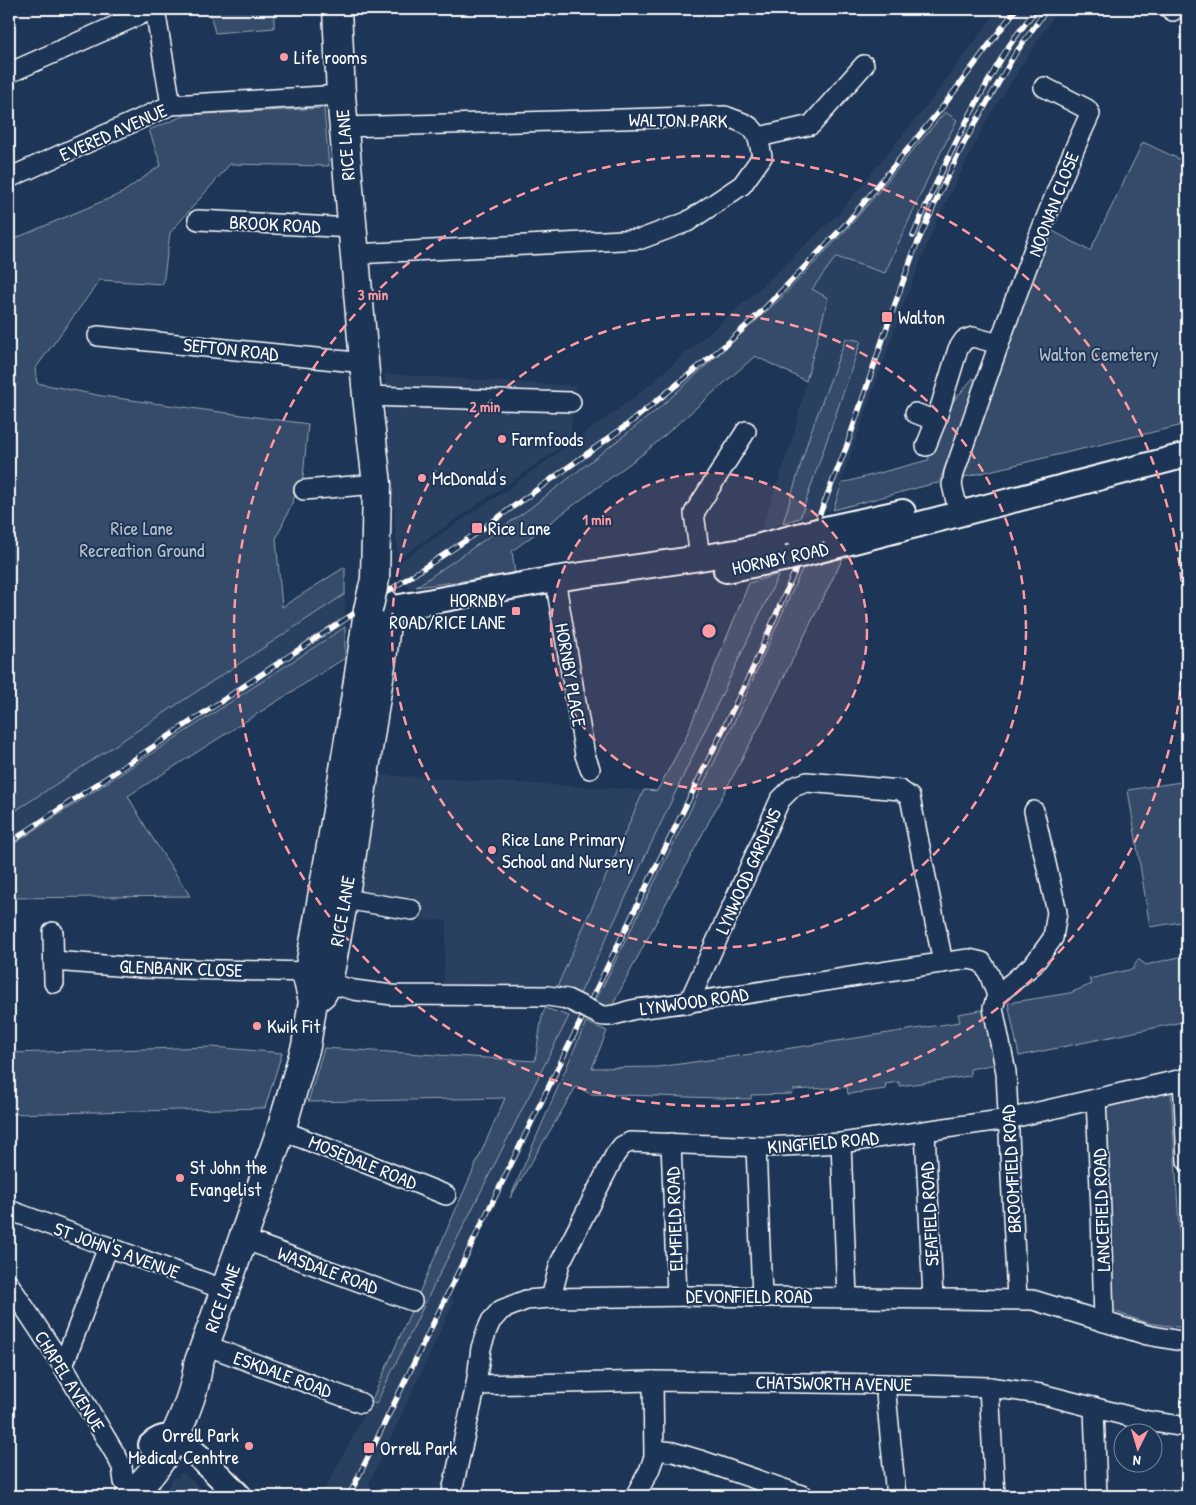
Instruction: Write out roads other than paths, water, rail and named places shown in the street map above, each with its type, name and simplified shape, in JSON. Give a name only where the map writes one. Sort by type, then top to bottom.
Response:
[{"type":"highway","name":"RICE LANE","points":[[317,986],[344,900],[383,652],[376,604],[377,484],[367,396],[341,95],[337,9]]},
{"type":"highway","name":"RICE LANE","points":[[123,1491],[172,1435],[184,1385],[201,1354],[244,1239],[281,1130],[306,1046],[317,986],[322,901],[355,707],[376,604]]},
{"type":"main road","name":"HORNBY ROAD","points":[[376,604],[724,570],[788,558],[821,530],[957,507],[1187,440]]},
{"type":"main road","name":"HORNBY ROAD","points":[[557,587],[700,558],[805,544],[957,507],[1187,455]]},
{"type":"main road","points":[[172,1435],[197,1471],[225,1496]]},
{"type":"main road","points":[[172,1435],[239,1496]]},
{"type":"street","points":[[9,73],[154,9],[170,105]]},
{"type":"street","points":[[354,241],[641,239],[687,222],[742,185],[762,157],[759,137],[811,125],[864,65]]},
{"type":"street","name":"NOONAN CLOSE","points":[[957,507],[952,484],[954,472],[999,344],[1066,167],[1090,114],[1087,108],[1044,87]]},
{"type":"street","name":"EVERED AVENUE","points":[[9,178],[170,105],[341,95]]},
{"type":"street","name":"WALTON PARK","points":[[344,127],[725,116],[750,125],[759,137]]},
{"type":"street","name":"BROOK ROAD","points":[[198,220],[354,241]]},
{"type":"street","name":"SEFTON ROAD","points":[[98,336],[365,363]]},
{"type":"street","points":[[926,446],[961,344],[973,337],[999,344]]},
{"type":"street","points":[[367,396],[571,402]]},
{"type":"street","points":[[915,413],[936,420]]},
{"type":"street","points":[[700,558],[694,514],[746,431]]},
{"type":"street","points":[[304,490],[377,484]]},
{"type":"street","name":"HORNBY PLACE","points":[[557,587],[585,755],[590,769]]},
{"type":"street","name":"LYNWOOD GARDENS","points":[[688,1004],[780,800],[793,786],[807,782],[900,790],[910,798],[943,962]]},
{"type":"street","points":[[995,1001],[1034,964],[1053,938],[1057,912],[1034,811]]},
{"type":"street","points":[[344,900],[394,900],[412,910]]},
{"type":"street","points":[[53,932],[54,983]]},
{"type":"street","name":"LYNWOOD ROAD","points":[[317,986],[392,995],[548,996],[567,999],[606,1017],[634,1009],[688,1004],[969,959],[982,962],[989,974],[1000,1039]]},
{"type":"street","name":"GLENBANK CLOSE","points":[[54,961],[317,986]]},
{"type":"street","name":"BROOMFIELD ROAD","points":[[1000,1039],[1005,1065],[1017,1299]]},
{"type":"street","points":[[1185,1079],[1187,1162]]},
{"type":"street","name":"KINGFIELD ROAD","points":[[551,1298],[560,1263],[618,1150],[630,1142],[756,1147],[841,1143],[1008,1119],[1185,1079]]},
{"type":"street","name":"LANCEFIELD ROAD","points":[[1096,1099],[1104,1322]]},
{"type":"street","name":"MOSEDALE ROAD","points":[[281,1130],[446,1195]]},
{"type":"street","name":"SEAFIELD ROAD","points":[[925,1130],[933,1298]]},
{"type":"street","name":"ELMFIELD ROAD","points":[[671,1143],[677,1296]]},
{"type":"street","points":[[841,1143],[848,1297]]},
{"type":"street","points":[[756,1147],[762,1296]]},
{"type":"street","name":"ST JOHN'S AVENUE","points":[[9,1210],[225,1290]]},
{"type":"street","name":"WASDALE ROAD","points":[[244,1239],[412,1301]]},
{"type":"street","points":[[62,1366],[108,1247]]},
{"type":"street","name":"CHAPEL AVENUE","points":[[9,1284],[62,1366],[122,1466],[123,1491]]},
{"type":"street","name":"DEVONFIELD ROAD","points":[[451,1496],[476,1385],[483,1342],[491,1321],[497,1314],[514,1304],[537,1298],[762,1296],[1017,1299],[1040,1301],[1146,1335],[1187,1342]]},
{"type":"street","name":"ESKDALE ROAD","points":[[201,1354],[361,1403]]},
{"type":"street","points":[[635,1496],[652,1464],[655,1450],[653,1381]]},
{"type":"street","name":"CHATSWORTH AVENUE","points":[[476,1385],[653,1381],[989,1387],[1041,1394],[1148,1421],[1187,1427]]},
{"type":"street","points":[[885,1384],[896,1496]]},
{"type":"street","points":[[989,1387],[995,1496]]},
{"type":"street","points":[[1094,1407],[1097,1496]]},
{"type":"street","points":[[655,1450],[673,1452],[700,1460],[804,1496]]},
{"type":"railway","points":[[9,843],[471,537],[627,425],[730,341],[763,310],[847,223],[944,105],[1016,9]]},
{"type":"railway","points":[[913,236],[945,165],[981,95],[1007,49],[1036,9]]},
{"type":"railway","points":[[349,1496],[752,670],[821,511],[846,448],[914,251],[942,188],[964,143],[1015,54],[1047,9]]},
{"type":"place","name":"Life rooms","points":[[284,57]]},
{"type":"place","name":"Walton","points":[[887,317]]},
{"type":"place","name":"Farmfoods","points":[[502,439]]},
{"type":"place","name":"McDonald's","points":[[422,478]]},
{"type":"place","name":"Rice Lane","points":[[477,528]]},
{"type":"place","name":"HORNBY ROAD/RICE LANE","points":[[516,611]]},
{"type":"place","name":"Rice Lane Primary School and Nursery","points":[[492,850]]},
{"type":"place","name":"Kwik Fit","points":[[257,1026]]},
{"type":"place","name":"St John the Evangelist","points":[[180,1178]]},
{"type":"place","name":"Orrell Park Medical Cenhtre","points":[[249,1446]]},
{"type":"place","name":"Orrell Park","points":[[369,1448]]},
{"type":"park label","name":"Walton Cemetery","points":[[1099,354]]},
{"type":"park label","name":"Rice Lane Recreation Ground","points":[[142,539]]}]
